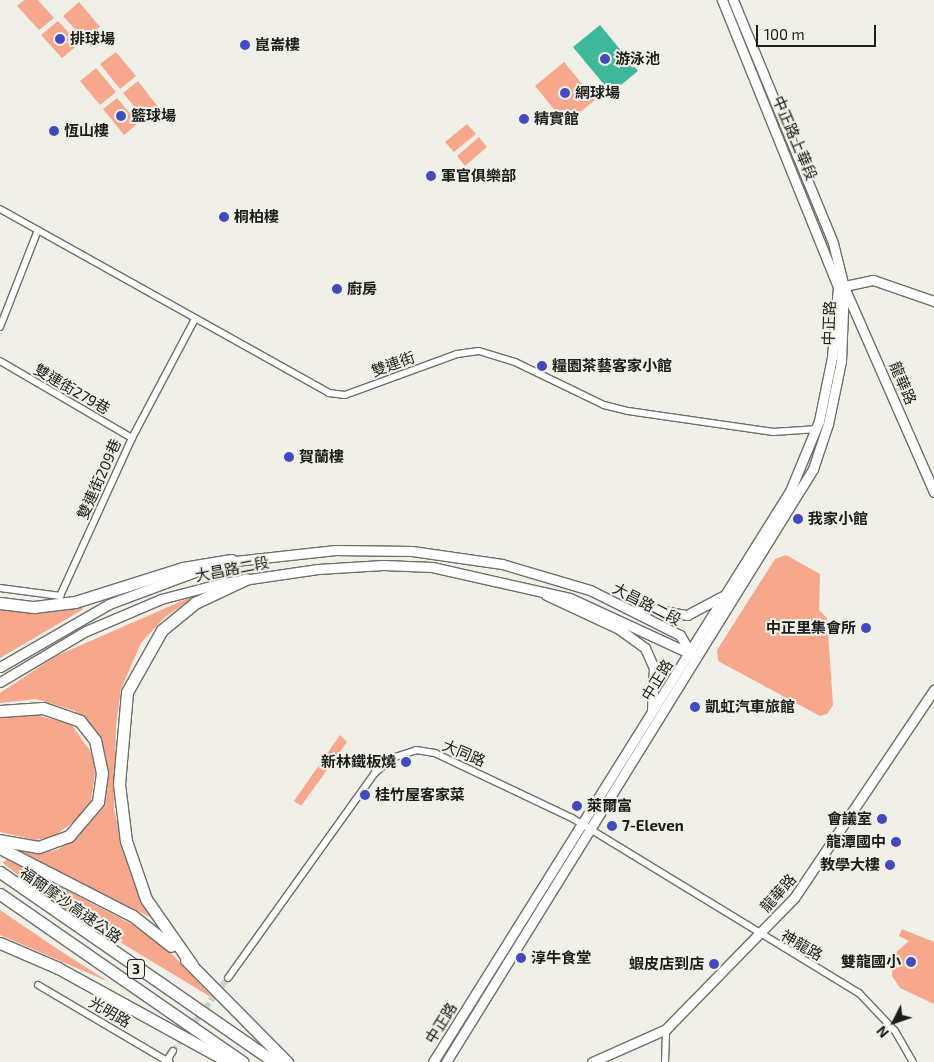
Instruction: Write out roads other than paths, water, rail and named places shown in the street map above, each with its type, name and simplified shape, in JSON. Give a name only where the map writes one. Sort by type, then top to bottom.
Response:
[{"type":"highway","points":[[0,603],[34,607],[75,602],[183,568],[231,560]]},
{"type":"highway","points":[[192,965],[146,899],[126,841],[119,784],[127,692],[162,630],[195,603],[246,579]]},
{"type":"highway","points":[[0,711],[43,708],[80,721],[95,740],[102,772],[98,802],[69,836],[38,847],[0,840]]},
{"type":"highway","points":[[0,848],[133,916],[192,965],[287,1062]]},
{"type":"highway","name":"福爾摩沙高速公路","points":[[0,872],[274,1062]]},
{"type":"highway","name":"福爾摩沙高速公路","points":[[0,894],[243,1062]]},
{"type":"highway","points":[[0,943],[58,968],[229,1062]]},
{"type":"main road","name":"中正路上華段","points":[[722,0],[841,287]]},
{"type":"main road","name":"中正路上華段","points":[[733,0],[833,243],[841,287]]},
{"type":"main road","points":[[841,287],[858,280],[873,280],[934,301]]},
{"type":"main road","name":"中正路","points":[[433,1062],[691,654],[795,482],[817,428],[832,357],[841,287]]},
{"type":"main road","name":"中正路","points":[[446,1062],[800,494],[826,432],[842,352],[841,287]]},
{"type":"main road","name":"龍華路","points":[[841,287],[934,492]]},
{"type":"main road","name":"大昌路二段","points":[[0,667],[109,604],[231,560],[326,550],[412,551],[502,564],[590,590],[680,636],[691,654]]},
{"type":"main road","name":"大昌路二段","points":[[0,682],[120,614],[161,599],[246,579],[383,565],[432,567],[523,585],[570,598],[691,654]]},
{"type":"main road","points":[[523,585],[619,629],[645,648],[656,686],[654,705],[643,729]]},
{"type":"main road","points":[[590,590],[645,610],[676,616],[695,613],[717,601],[732,585]]},
{"type":"main road","name":"龍華路","points":[[592,1062],[666,1030],[759,935],[811,877],[934,690]]},
{"type":"street","name":"雙連街","points":[[0,209],[194,321],[329,393],[345,395],[457,354],[479,351],[515,362],[604,406],[773,432],[817,428],[826,432]]},
{"type":"street","points":[[0,327],[38,230]]},
{"type":"street","name":"雙連街209巷","points":[[0,588],[60,596],[132,438],[194,321]]},
{"type":"street","name":"雙連街279巷","points":[[0,361],[132,438]]},
{"type":"street","name":"大同路","points":[[228,978],[365,785],[392,758],[416,750],[435,753],[582,824],[759,935]]},
{"type":"street","name":"神龍路","points":[[759,935],[859,993],[896,1031],[913,1062]]},
{"type":"street","name":"光明路","points":[[38,985],[167,1062]]},
{"type":"street","points":[[664,1062],[666,1030]]},
{"type":"street","points":[[167,1062],[173,1051]]},
{"type":"tunnel","points":[[173,1051],[228,978]]},
{"type":"place","name":"排球場","points":[[60,39]]},
{"type":"place","name":"崑崙樓","points":[[245,45]]},
{"type":"place","name":"游泳池","points":[[605,59]]},
{"type":"place","name":"網球場","points":[[565,93]]},
{"type":"place","name":"籃球場","points":[[121,116]]},
{"type":"place","name":"精實館","points":[[524,119]]},
{"type":"place","name":"恆山樓","points":[[54,131]]},
{"type":"place","name":"軍官俱樂部","points":[[431,176]]},
{"type":"place","name":"桐柏樓","points":[[224,217]]},
{"type":"place","name":"廚房","points":[[337,289]]},
{"type":"place","name":"糧園茶藝客家小館","points":[[542,366]]},
{"type":"place","name":"賀蘭樓","points":[[289,457]]},
{"type":"place","name":"我家小館","points":[[798,519]]},
{"type":"place","name":"中正里集會所","points":[[866,628]]},
{"type":"place","name":"凱虹汽車旅館","points":[[695,707]]},
{"type":"place","name":"新林鐵板燒","points":[[406,762]]},
{"type":"place","name":"桂竹屋客家菜","points":[[365,795]]},
{"type":"place","name":"萊爾富","points":[[577,806]]},
{"type":"place","name":"會議室","points":[[882,819]]},
{"type":"place","name":"7-Eleven","points":[[612,826]]},
{"type":"place","name":"龍潭國中","points":[[896,842]]},
{"type":"place","name":"教學大樓","points":[[890,865]]},
{"type":"place","name":"淳牛食堂","points":[[521,958]]},
{"type":"place","name":"雙龍國小","points":[[911,962]]},
{"type":"place","name":"蝦皮店到店","points":[[714,964]]}]
